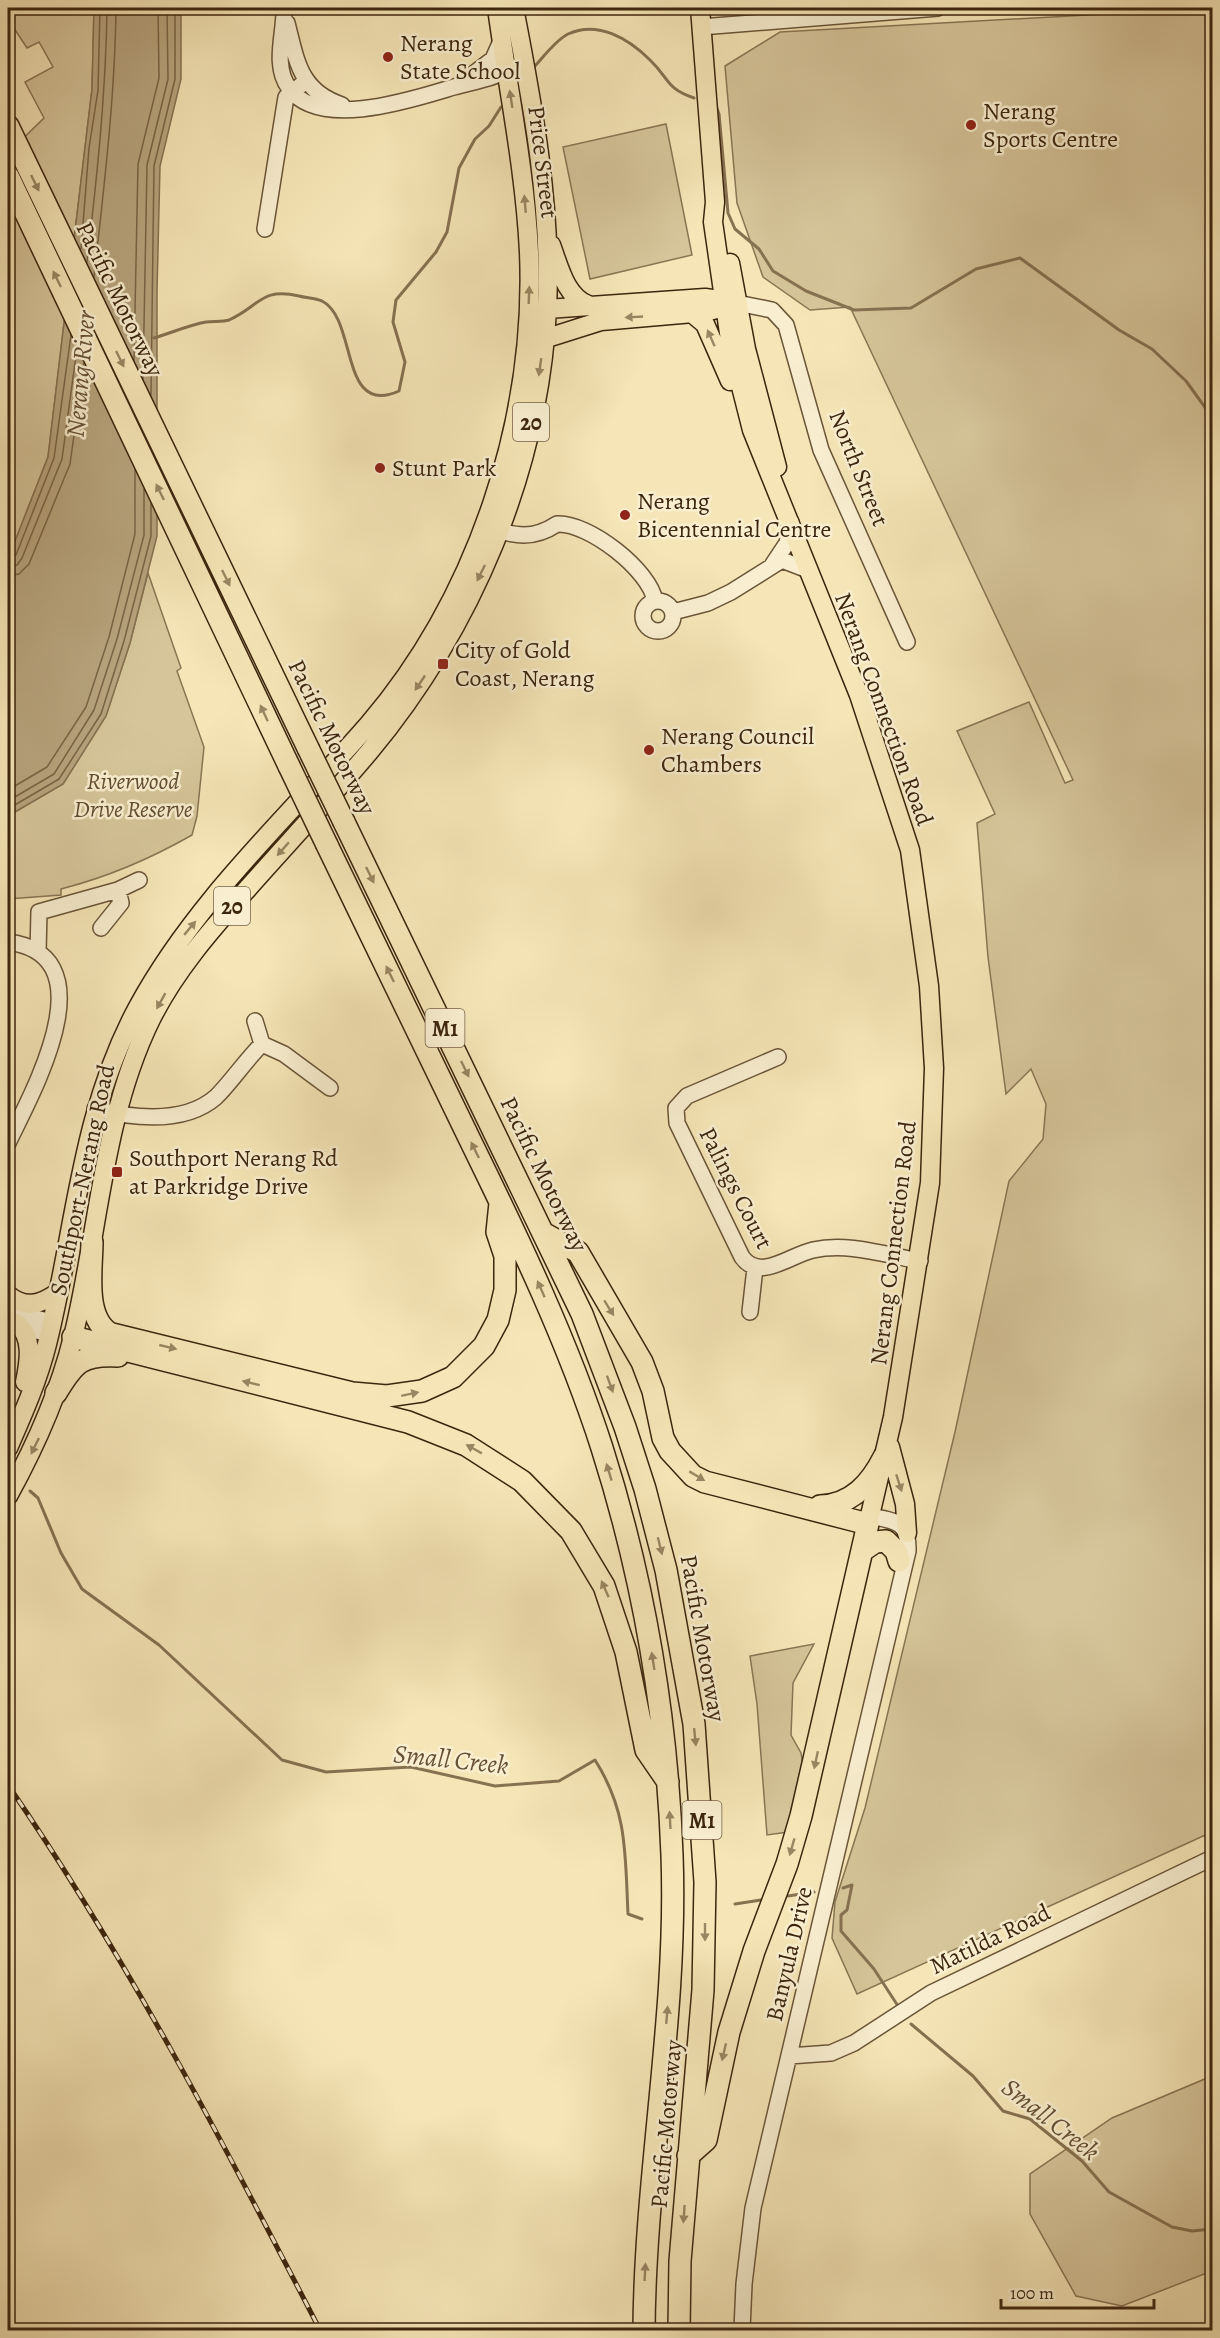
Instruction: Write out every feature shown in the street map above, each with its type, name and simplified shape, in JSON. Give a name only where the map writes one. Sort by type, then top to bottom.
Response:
[{"type":"highway","name":"Pacific Motorway","points":[[9,128],[545,1234],[603,1364],[645,1489],[666,1570],[689,1691],[703,1823],[705,1894],[703,1990],[680,2261],[679,2331]]},
{"type":"highway","name":"Pacific Motorway","points":[[8,176],[500,1202],[562,1339],[602,1447],[619,1504],[647,1623],[668,1782],[673,1886],[669,1986],[648,2223],[644,2331]]},
{"type":"highway","points":[[74,1332],[111,1334],[352,1393],[387,1396],[422,1391],[453,1377],[464,1368],[484,1346],[498,1320],[506,1290],[505,1256],[497,1232],[500,1202]]},
{"type":"highway","points":[[545,1234],[578,1252],[632,1345],[653,1391],[663,1438],[681,1464],[705,1482],[869,1520],[821,1729],[816,1762],[787,1864],[754,1952],[729,2032],[706,2140],[688,2156]]},
{"type":"highway","points":[[92,1242],[94,1310],[101,1326],[111,1334]]},
{"type":"highway","points":[[74,1332],[145,1357],[408,1422],[466,1445],[522,1481],[571,1531],[604,1586],[626,1652],[646,1750],[668,1782]]},
{"type":"highway","points":[[56,1393],[71,1368],[87,1358],[145,1357]]},
{"type":"highway","points":[[809,1505],[840,1503],[859,1492],[872,1478],[884,1456]]},
{"type":"highway","points":[[862,1551],[868,1545],[882,1540],[896,1551],[899,1561]]},
{"type":"main road","name":"Price Street","points":[[508,8],[501,40],[520,157],[529,251]]},
{"type":"main road","name":"Price Street","points":[[508,8],[538,146],[545,229]]},
{"type":"main road","points":[[506,70],[514,57],[508,8]]},
{"type":"main road","name":"Nerang Connection Road","points":[[700,8],[715,202],[713,222],[719,272],[746,349],[790,520],[859,695],[910,850],[929,986],[934,1068],[930,1172],[920,1261],[890,1434],[869,1520]]},
{"type":"main road","name":"Nerang Connection Road","points":[[715,202],[723,221],[734,362],[752,430],[773,485],[790,520]]},
{"type":"main road","points":[[545,229],[568,286],[580,301],[588,305]]},
{"type":"main road","points":[[535,339],[536,320],[547,309],[545,229]]},
{"type":"main road","name":"Southport-Nerang Road","points":[[8,1496],[37,1443],[56,1393],[74,1332],[116,1114],[132,1060],[174,979],[202,941],[370,751],[411,696],[461,615],[501,531],[527,441],[535,339],[529,251]]},
{"type":"main road","points":[[664,301],[705,285],[719,272]]},
{"type":"main road","name":"North Street","points":[[547,309],[664,301],[729,304]]},
{"type":"main road","name":"North Street","points":[[535,339],[601,321],[693,314],[729,304]]},
{"type":"main road","points":[[693,314],[705,324],[752,430]]},
{"type":"main road","name":"Southport-Nerang Road","points":[[8,1448],[30,1395],[50,1328],[84,1150],[95,1109],[130,1022],[180,939],[372,720],[437,623],[460,579],[509,450],[535,339]]},
{"type":"main road","points":[[8,1295],[19,1303],[30,1305],[43,1302],[57,1293]]},
{"type":"main road","points":[[12,1319],[26,1334],[29,1358],[15,1431]]},
{"type":"main road","points":[[50,1328],[74,1332]]},
{"type":"main road","points":[[890,1434],[892,1462],[905,1504],[907,1533]]},
{"type":"street","points":[[701,27],[885,9],[938,8]]},
{"type":"street","points":[[284,11],[280,51],[283,77],[291,91],[305,102],[320,107],[363,107],[412,101],[506,70]]},
{"type":"street","points":[[284,11],[300,68],[306,81],[330,101],[363,107]]},
{"type":"street","points":[[450,88],[471,77],[493,59],[501,40]]},
{"type":"street","points":[[265,229],[284,109],[291,91],[306,81]]},
{"type":"street","name":"North Street","points":[[729,304],[772,310],[786,325],[821,450],[907,642]]},
{"type":"street","points":[[773,564],[787,543],[790,520]]},
{"type":"street","points":[[482,526],[532,536],[543,533],[557,524],[580,528],[606,544],[645,578],[651,586],[655,601]]},
{"type":"street","points":[[673,612],[708,603],[731,592],[773,564],[786,560],[808,570]]},
{"type":"street","points":[[655,601],[663,602],[673,612],[671,624],[663,631],[654,632],[642,620],[647,604],[655,601]]},
{"type":"street","points":[[38,952],[39,912],[118,890],[140,880]]},
{"type":"street","points":[[101,928],[121,903],[118,890]]},
{"type":"street","points":[[8,942],[18,943],[38,952],[46,959],[56,977],[58,1026],[51,1050],[8,1143]]},
{"type":"street","points":[[255,1021],[262,1044],[284,1054],[330,1088]]},
{"type":"street","points":[[95,1109],[150,1119],[199,1108],[217,1096],[262,1044]]},
{"type":"street","name":"Palings Court","points":[[778,1057],[687,1096],[676,1108],[677,1123],[742,1257],[749,1266],[761,1270],[802,1252],[831,1246],[920,1261]]},
{"type":"street","points":[[750,1312],[755,1268]]},
{"type":"street","points":[[8,1304],[50,1328]]},
{"type":"street","points":[[12,1319],[30,1330],[50,1328]]},
{"type":"street","points":[[869,1520],[898,1523],[907,1533]]},
{"type":"street","name":"Banyula Drive","points":[[869,1520],[894,1534],[899,1545],[898,1591]]},
{"type":"street","name":"Banyula Drive","points":[[742,2331],[744,2284],[753,2208],[908,1551],[907,1533]]},
{"type":"street","name":"Matilda Road","points":[[789,2056],[831,2053],[854,2043],[931,1992],[1212,1858]]},
{"type":"green space","points":[[8,8],[94,8],[92,89],[48,457],[8,559],[8,153],[44,118],[25,82],[53,67],[39,42],[27,48],[8,19]]},
{"type":"green space","points":[[1212,8],[1212,1832],[857,1994],[832,1938],[835,1902],[865,1808],[955,1432],[1009,1181],[1043,1139],[1046,1104],[1031,1069],[1006,1094],[988,957],[977,823],[995,814],[957,731],[1029,702],[1065,783],[1073,780],[850,307],[810,310],[763,277],[737,203],[725,66],[780,32]]},
{"type":"green space","points":[[666,124],[692,255],[590,279],[563,147]]},
{"type":"green space","name":"Riverwood Drive Reserve","points":[[148,573],[181,668],[177,671],[204,747],[197,816],[192,835],[128,866],[61,889],[61,895],[8,899],[8,816],[63,784],[106,716],[130,643]]},
{"type":"green space","points":[[814,1644],[793,1683],[791,1735],[801,1753],[805,1779],[788,1832],[767,1835],[757,1704],[750,1656]]},
{"type":"green space","points":[[1212,2076],[1212,2271],[1122,2306],[1076,2296],[1030,2214],[1030,2174],[1112,2118]]},
{"type":"water","name":"Nerang River","points":[[94,8],[181,8],[181,79],[160,166],[157,292],[157,536],[130,643],[106,716],[63,784],[8,816],[8,559],[48,457],[92,89]]},
{"type":"waterway","points":[[535,66],[555,44],[568,34],[579,30],[602,31],[633,45],[650,60],[673,87],[694,98]]},
{"type":"waterway","points":[[716,106],[719,114],[728,213],[735,229],[759,249],[773,271],[806,291],[854,310],[911,308],[976,269],[1020,258],[1119,330],[1152,349],[1186,381],[1212,417]]},
{"type":"waterway","points":[[154,338],[200,323],[229,320],[261,299],[276,294],[316,299],[322,301],[333,311],[341,326],[358,379],[367,391],[380,396],[399,391],[405,362],[393,322],[396,300],[436,252],[447,232],[459,168],[475,139],[489,126],[501,107]]},
{"type":"waterway","name":"Small Creek","points":[[30,1491],[38,1498],[61,1553],[82,1589],[159,1645],[282,1760],[326,1772],[411,1767],[495,1786],[559,1781],[595,1760],[614,1798],[623,1834],[628,1914],[642,1919]]},
{"type":"waterway","name":"Small Creek","points":[[843,1888],[852,1885],[847,1910],[841,1915],[841,1931],[874,1969],[898,2006]]},
{"type":"waterway","name":"Small Creek","points":[[788,1896],[814,1892]]},
{"type":"waterway","name":"Small Creek","points":[[735,1904],[761,1900]]},
{"type":"waterway","name":"Small Creek","points":[[911,2024],[973,2076],[1003,2111],[1030,2119],[1082,2161],[1109,2192],[1172,2227],[1192,2231],[1212,2229]]},
{"type":"railway","points":[[8,1785],[52,1850],[134,1984],[210,2121],[320,2330]]},
{"type":"place","name":"Nerang State School","points":[[388,57]]},
{"type":"place","name":"Nerang Sports Centre","points":[[971,125]]},
{"type":"place","name":"Stunt Park","points":[[380,468]]},
{"type":"place","name":"Nerang Bicentennial Centre","points":[[625,515]]},
{"type":"place","name":"City of Gold Coast, Nerang","points":[[443,664]]},
{"type":"place","name":"Nerang Council Chambers","points":[[649,750]]},
{"type":"place","name":"Southport Nerang Rd at Parkridge Drive","points":[[117,1172]]}]
